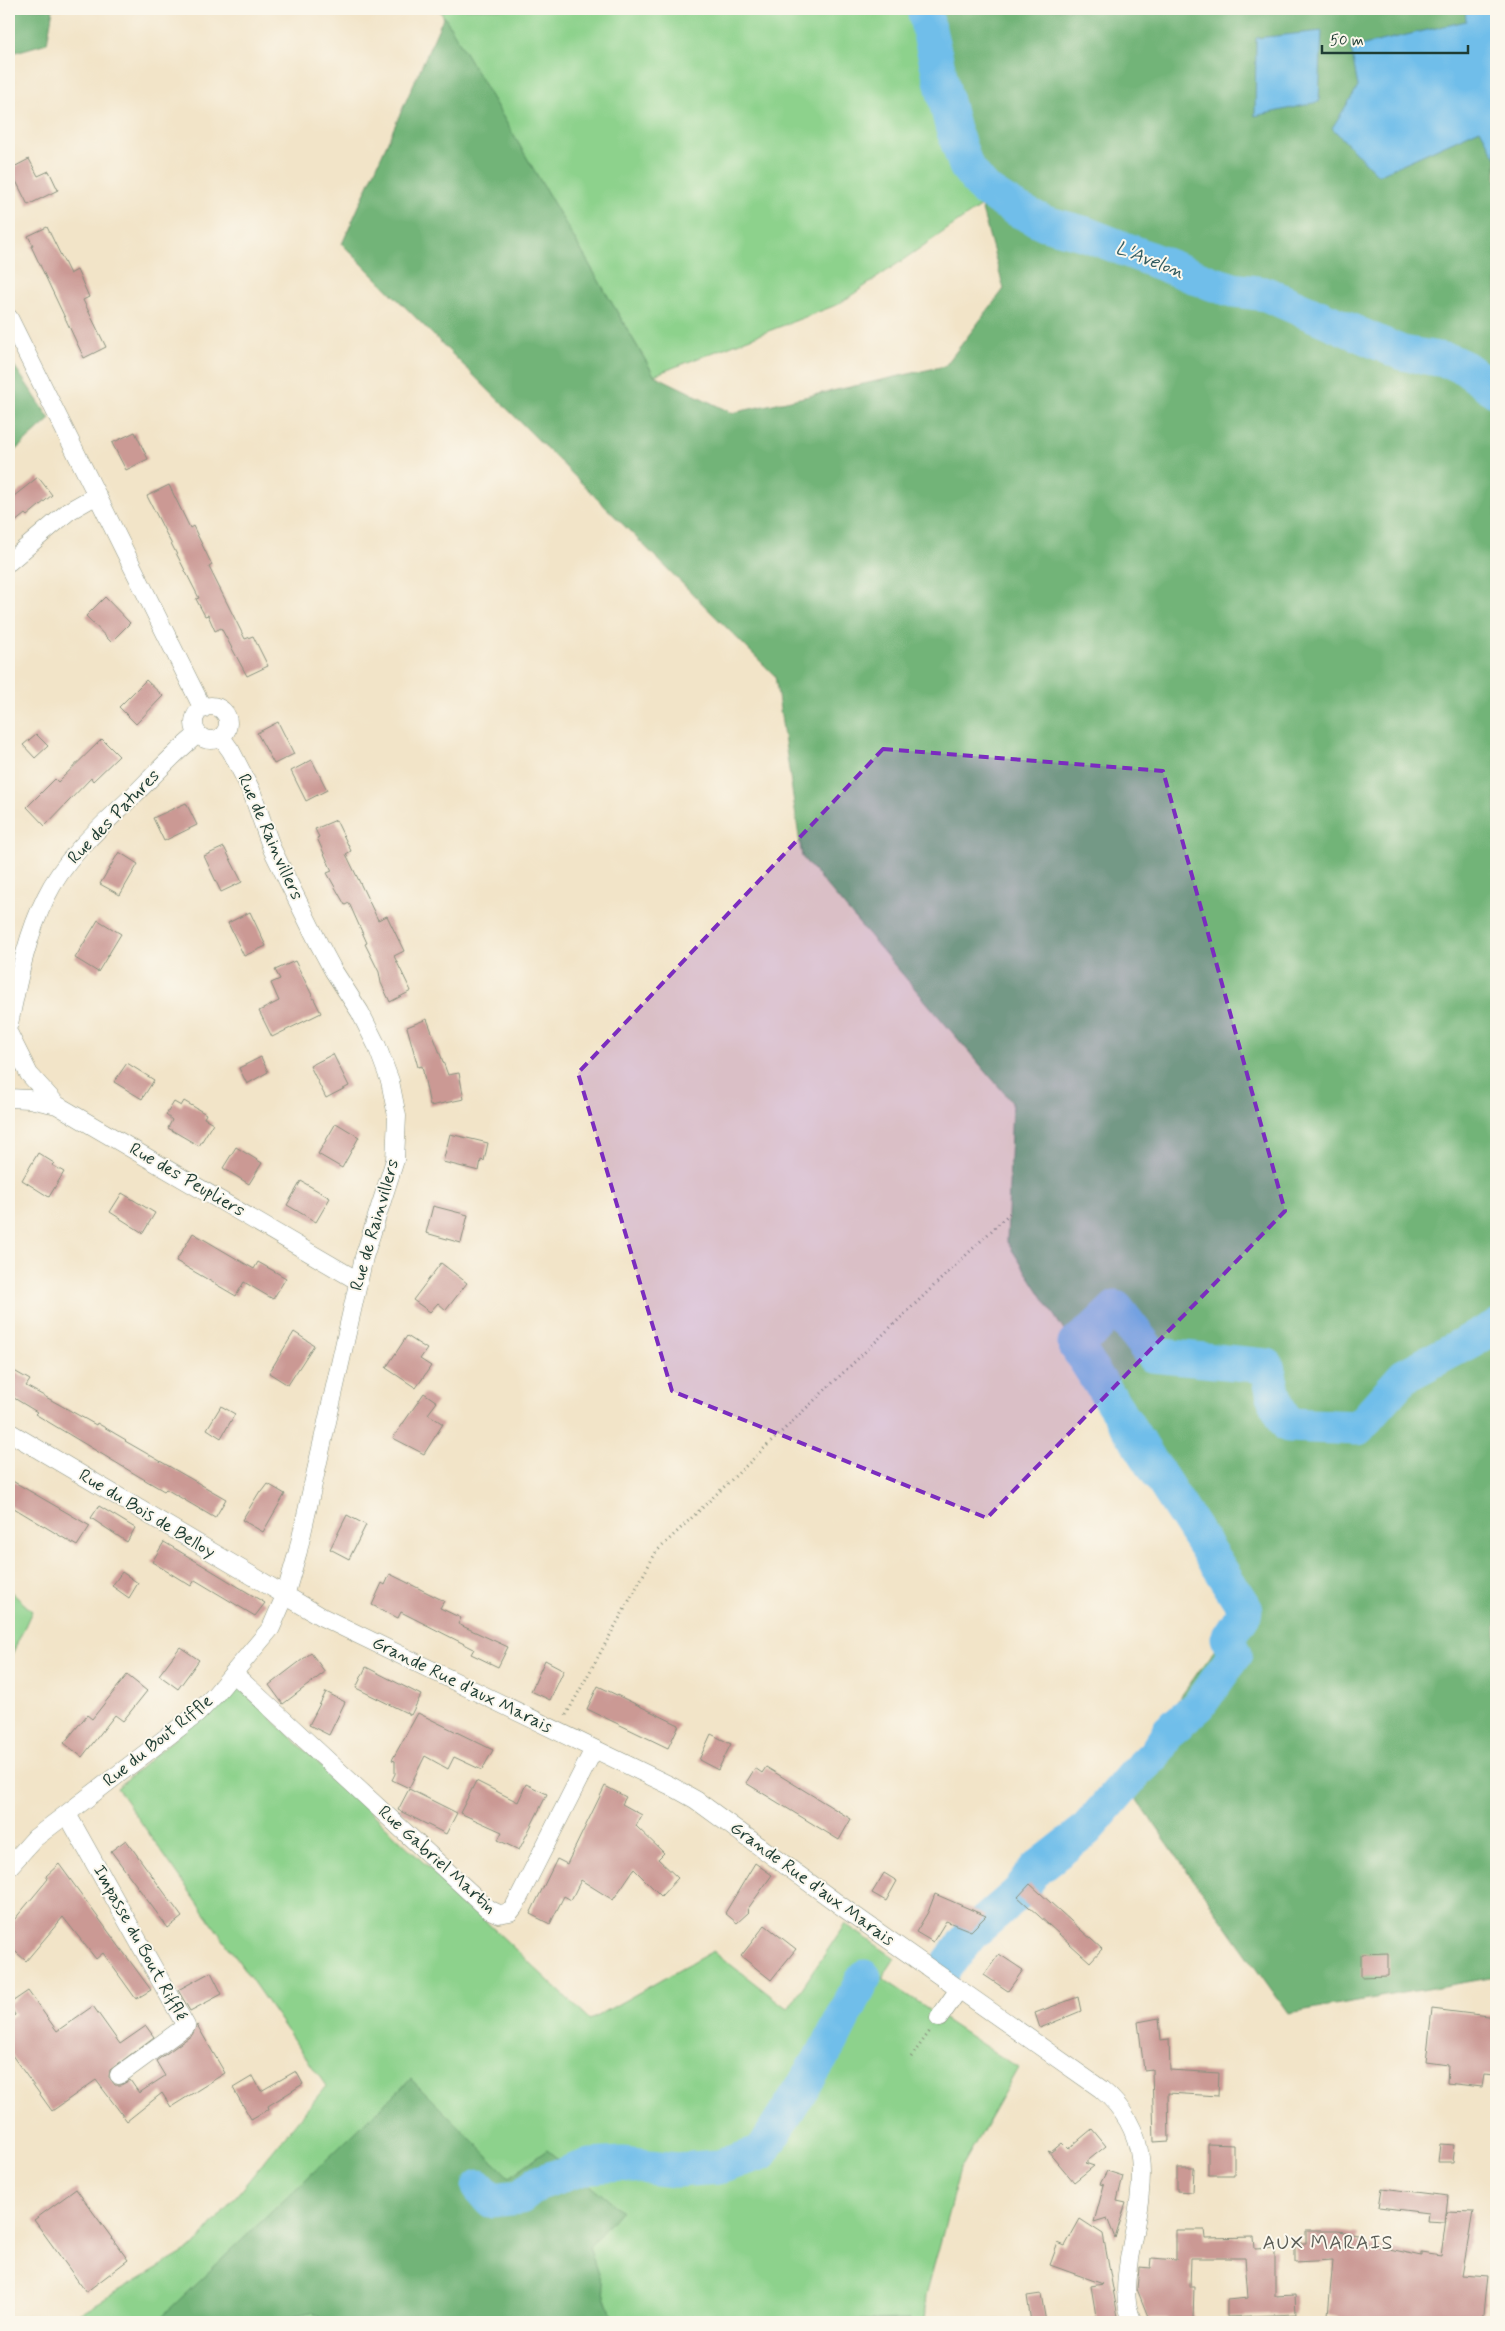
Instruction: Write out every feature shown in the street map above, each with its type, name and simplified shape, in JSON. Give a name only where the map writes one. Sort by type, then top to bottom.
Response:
[{"type":"street","points":[[9,318],[203,709]]},
{"type":"street","points":[[9,562],[69,511],[97,495]]},
{"type":"street","points":[[218,708],[226,714],[228,729],[221,737],[212,740],[198,734],[194,720],[203,709],[218,708]]},
{"type":"street","name":"Rue des Patures","points":[[9,1024],[22,964],[32,930],[47,895],[56,880],[87,841],[198,734]]},
{"type":"street","name":"Rue de Rainvillers","points":[[221,737],[231,751],[251,790],[276,858],[326,959],[360,1012],[384,1062],[390,1081],[397,1123],[395,1160],[369,1239],[358,1281],[298,1550],[285,1596]]},
{"type":"street","points":[[9,1034],[29,1074],[57,1105]]},
{"type":"street","name":"Rue des Peupliers","points":[[9,1098],[29,1099],[57,1105],[358,1281]]},
{"type":"street","name":"Rue du Bois de Belloy","points":[[9,1432],[285,1596]]},
{"type":"street","name":"Grande Rue d'aux Marais","points":[[285,1596],[322,1617],[696,1800],[848,1912],[1095,2084],[1119,2106],[1130,2122],[1138,2142],[1142,2169],[1139,2201],[1126,2282],[1127,2306],[1133,2322]]},
{"type":"street","name":"Rue du Bout Riffle","points":[[9,1867],[27,1845],[196,1714],[270,1628],[285,1596]]},
{"type":"street","name":"Rue Gabriel Martin","points":[[233,1672],[488,1909],[499,1914],[510,1912],[514,1907],[594,1749]]},
{"type":"street","name":"Impasse du Bout Rifflé","points":[[67,1814],[186,2026],[119,2075]]},
{"type":"street","points":[[939,2018],[959,1989]]},
{"type":"path","points":[[557,1731],[656,1552],[1011,1212]]},
{"type":"path","points":[[911,2057],[939,2018]]},
{"type":"highlighted area","points":[[883,749],[1163,771],[1285,1211],[987,1518],[672,1391],[578,1073]]},
{"type":"green space","points":[[9,9],[53,9],[47,43],[9,54]]},
{"type":"green space","points":[[439,9],[926,9],[981,206],[839,304],[654,375]]},
{"type":"green space","points":[[926,9],[1496,9],[1496,1977],[1288,2013],[1122,1779],[1243,1609],[1007,1242],[1012,1102],[802,857],[775,676],[342,244],[444,16],[654,375],[732,413],[945,366],[1004,289]]},
{"type":"green space","points":[[9,358],[50,419],[9,456]]},
{"type":"green space","points":[[9,1590],[32,1611],[9,1661]]},
{"type":"green space","points":[[236,1685],[590,2020],[713,1951],[788,2009],[845,1924],[895,1958],[882,1978],[1018,2068],[960,2170],[926,2295],[924,2322],[65,2322],[195,2246],[326,2086],[117,1788]]},
{"type":"green space","points":[[411,2079],[509,2177],[547,2150],[621,2210],[589,2247],[614,2322],[326,2322],[312,2312],[264,2322],[156,2322]]},
{"type":"green space","points":[[910,2319],[909,2322],[792,2322]]},
{"type":"water","points":[[1465,9],[1496,9],[1496,158],[1480,129],[1378,175],[1332,128],[1358,87],[1351,48],[1466,21]]},
{"type":"water","points":[[1322,31],[1319,102],[1255,116],[1256,38]]},
{"type":"building","points":[[29,159],[38,176],[49,171],[58,190],[28,205],[10,169]]},
{"type":"building","points":[[47,227],[70,274],[77,270],[89,297],[83,300],[106,347],[84,358],[28,236]]},
{"type":"building","points":[[135,432],[148,459],[126,470],[112,443]]},
{"type":"building","points":[[38,477],[52,495],[27,516],[25,514],[9,527],[9,500]]},
{"type":"building","points":[[169,485],[190,528],[193,526],[212,565],[209,567],[245,639],[253,636],[268,666],[247,676],[221,628],[215,631],[208,615],[205,616],[196,599],[199,598],[147,496]]},
{"type":"building","points":[[105,597],[130,623],[111,642],[86,616]]},
{"type":"building","points":[[146,680],[163,696],[136,724],[119,707]]},
{"type":"building","points":[[278,722],[294,754],[274,764],[257,733]]},
{"type":"building","points":[[36,734],[48,746],[35,758],[23,745]]},
{"type":"building","points":[[102,739],[119,756],[93,781],[91,778],[45,826],[27,807],[55,779],[58,782]]},
{"type":"building","points":[[312,760],[327,790],[306,801],[291,771]]},
{"type":"building","points":[[186,803],[197,825],[164,841],[153,818]]},
{"type":"building","points":[[336,820],[351,851],[346,854],[378,920],[387,916],[404,951],[394,956],[411,991],[390,1002],[349,903],[345,905],[327,873],[332,871],[317,838],[319,837],[315,829]]},
{"type":"building","points":[[224,847],[242,882],[221,892],[204,856]]},
{"type":"building","points":[[119,852],[138,864],[120,895],[100,884]]},
{"type":"building","points":[[250,912],[266,946],[244,956],[228,923]]},
{"type":"building","points":[[98,920],[121,934],[98,972],[75,958]]},
{"type":"building","points":[[295,961],[321,1013],[272,1037],[259,1011],[279,1001],[271,983],[280,979],[275,970]]},
{"type":"building","points":[[427,1019],[448,1075],[459,1073],[464,1099],[430,1106],[422,1066],[418,1067],[407,1027]]},
{"type":"building","points":[[333,1054],[349,1086],[326,1098],[310,1066]]},
{"type":"building","points":[[261,1057],[268,1072],[247,1084],[239,1068]]},
{"type":"building","points":[[127,1063],[154,1080],[142,1099],[114,1082]]},
{"type":"building","points":[[184,1101],[206,1114],[204,1118],[213,1123],[199,1146],[168,1128],[172,1120],[166,1115],[174,1102],[181,1106]]},
{"type":"building","points":[[336,1123],[359,1137],[342,1168],[318,1154]]},
{"type":"building","points":[[450,1134],[488,1143],[484,1161],[481,1160],[479,1171],[443,1162]]},
{"type":"building","points":[[236,1147],[262,1163],[249,1184],[223,1168]]},
{"type":"building","points":[[38,1153],[64,1172],[49,1197],[22,1180]]},
{"type":"building","points":[[301,1181],[330,1198],[316,1222],[287,1205]]},
{"type":"building","points":[[122,1193],[155,1213],[143,1233],[110,1212]]},
{"type":"building","points":[[433,1206],[468,1215],[461,1243],[426,1233]]},
{"type":"building","points":[[193,1233],[254,1269],[258,1262],[286,1278],[273,1299],[244,1282],[236,1296],[176,1261]]},
{"type":"building","points":[[441,1263],[467,1283],[446,1310],[438,1303],[430,1312],[413,1300]]},
{"type":"building","points":[[294,1332],[314,1345],[288,1385],[269,1373]]},
{"type":"building","points":[[407,1336],[427,1349],[420,1359],[431,1366],[416,1388],[386,1368]]},
{"type":"building","points":[[9,1368],[30,1380],[26,1386],[96,1425],[97,1423],[226,1499],[215,1518],[166,1489],[164,1491],[35,1414],[37,1412],[9,1395]]},
{"type":"building","points":[[424,1393],[437,1402],[428,1414],[443,1424],[424,1454],[393,1438]]},
{"type":"building","points":[[221,1406],[235,1414],[221,1438],[207,1429]]},
{"type":"building","points":[[9,1479],[90,1526],[77,1546],[9,1505]]},
{"type":"building","points":[[268,1484],[285,1494],[263,1532],[242,1520],[260,1491],[262,1492]]},
{"type":"building","points":[[99,1506],[135,1528],[127,1542],[91,1518]]},
{"type":"building","points":[[347,1515],[366,1525],[349,1559],[330,1549]]},
{"type":"building","points":[[164,1542],[265,1603],[255,1616],[195,1580],[191,1586],[152,1562]]},
{"type":"building","points":[[122,1572],[138,1583],[129,1598],[112,1586]]},
{"type":"building","points":[[390,1574],[444,1601],[440,1608],[461,1618],[458,1624],[508,1647],[498,1667],[471,1654],[474,1649],[401,1612],[398,1618],[372,1605],[382,1583],[385,1585]]},
{"type":"building","points":[[180,1647],[199,1660],[178,1689],[159,1675]]},
{"type":"building","points":[[311,1653],[325,1672],[283,1704],[269,1685]]},
{"type":"building","points":[[545,1660],[564,1670],[550,1700],[531,1691]]},
{"type":"building","points":[[366,1667],[421,1695],[411,1715],[356,1688]]},
{"type":"building","points":[[127,1675],[147,1691],[123,1721],[115,1715],[82,1757],[64,1743],[87,1715],[92,1719]]},
{"type":"building","points":[[598,1686],[679,1725],[668,1748],[587,1709]]},
{"type":"building","points":[[326,1692],[345,1702],[329,1735],[309,1725]]},
{"type":"building","points":[[418,1713],[493,1750],[482,1770],[454,1757],[448,1769],[425,1756],[409,1788],[392,1780],[395,1774],[395,1761],[392,1760]]},
{"type":"building","points":[[711,1734],[731,1744],[718,1770],[699,1760]]},
{"type":"building","points":[[766,1767],[851,1819],[839,1840],[746,1783],[755,1768],[762,1773]]},
{"type":"building","points":[[476,1781],[518,1802],[526,1784],[547,1794],[519,1850],[498,1840],[502,1832],[460,1813]]},
{"type":"building","points":[[605,1786],[626,1797],[622,1804],[642,1815],[636,1826],[664,1853],[658,1859],[678,1878],[661,1896],[634,1869],[613,1900],[581,1880],[571,1900],[564,1896],[550,1924],[530,1914],[557,1859],[567,1864]]},
{"type":"building","points":[[409,1789],[457,1813],[446,1834],[398,1810]]},
{"type":"building","points":[[126,1840],[182,1917],[168,1928],[111,1851]]},
{"type":"building","points":[[755,1863],[772,1875],[747,1910],[749,1912],[737,1923],[725,1913]]},
{"type":"building","points":[[59,1864],[151,1990],[136,1999],[103,1953],[96,1959],[63,1917],[26,1961],[9,1946],[9,1926],[48,1879],[46,1876]]},
{"type":"building","points":[[884,1873],[897,1881],[886,1901],[872,1893]]},
{"type":"building","points":[[1030,1884],[1102,1949],[1090,1962],[1018,1897]]},
{"type":"building","points":[[935,1894],[986,1916],[971,1931],[946,1921],[933,1942],[916,1932],[928,1912]]},
{"type":"building","points":[[765,1925],[796,1949],[771,1980],[741,1956]]},
{"type":"building","points":[[1388,1953],[1388,1976],[1361,1977],[1361,1954]]},
{"type":"building","points":[[999,1954],[1023,1970],[1008,1991],[984,1975]]},
{"type":"building","points":[[211,1972],[222,1994],[190,2011],[178,1990]]},
{"type":"building","points":[[28,1991],[57,2031],[93,2006],[120,2044],[146,2026],[154,2037],[110,2070],[109,2077],[115,2085],[121,2085],[130,2080],[139,2093],[165,2076],[156,2061],[192,2035],[197,2025],[225,2073],[171,2107],[162,2093],[127,2121],[96,2080],[52,2111],[9,2051],[9,2019],[15,2015],[9,2004]]},
{"type":"building","points":[[1078,1997],[1081,2011],[1040,2028],[1035,2013]]},
{"type":"building","points":[[1432,2009],[1496,2017],[1496,2076],[1484,2075],[1482,2087],[1447,2083],[1448,2065],[1426,2062]]},
{"type":"building","points":[[1159,2018],[1161,2040],[1169,2039],[1170,2070],[1219,2073],[1218,2096],[1168,2093],[1169,2141],[1154,2142],[1152,2069],[1144,2070],[1138,2022]]},
{"type":"building","points":[[296,2071],[303,2084],[268,2106],[269,2109],[251,2119],[233,2088],[253,2076],[261,2091]]},
{"type":"building","points":[[1092,2129],[1106,2146],[1085,2163],[1094,2166],[1074,2182],[1048,2151],[1051,2152],[1062,2143],[1068,2149]]},
{"type":"building","points":[[1208,2144],[1234,2145],[1234,2175],[1208,2175]]},
{"type":"building","points":[[1440,2144],[1455,2145],[1453,2162],[1438,2162]]},
{"type":"building","points":[[1177,2168],[1194,2168],[1193,2192],[1177,2191]]},
{"type":"building","points":[[1107,2171],[1123,2176],[1117,2201],[1126,2203],[1115,2238],[1107,2218],[1094,2222],[1104,2185],[1100,2184]]},
{"type":"building","points":[[1382,2188],[1448,2196],[1445,2222],[1427,2221],[1428,2213],[1379,2207]]},
{"type":"building","points":[[76,2189],[128,2260],[86,2292],[34,2220]]},
{"type":"building","points":[[1447,2211],[1473,2212],[1462,2275],[1487,2277],[1482,2322],[1365,2322],[1328,2315],[1333,2260],[1295,2262],[1295,2243],[1306,2243],[1306,2231],[1338,2231],[1358,2234],[1357,2242],[1422,2256],[1422,2253],[1441,2256]]},
{"type":"building","points":[[1080,2219],[1103,2234],[1119,2322],[1097,2322],[1091,2286],[1103,2284],[1050,2265],[1058,2243],[1065,2246]]},
{"type":"building","points":[[1176,2230],[1204,2230],[1205,2238],[1254,2237],[1255,2249],[1275,2248],[1275,2296],[1295,2295],[1296,2314],[1227,2317],[1227,2300],[1248,2298],[1245,2258],[1191,2258],[1190,2287],[1194,2287],[1193,2320],[1149,2319],[1137,2289],[1139,2267],[1151,2268],[1152,2258],[1176,2260]]},
{"type":"building","points":[[1041,2294],[1046,2322],[1031,2322],[1027,2296]]},
{"type":"waterway","name":"L'Avelon","points":[[924,9],[952,126],[966,166],[984,189],[1014,208],[1045,223],[1086,234],[1211,283],[1233,290],[1266,294],[1402,353],[1450,361],[1465,368],[1496,391]]},
{"type":"waterway","points":[[946,1967],[971,1934],[1017,1894],[1036,1869],[1086,1830],[1134,1774],[1155,1754],[1169,1731],[1199,1705],[1235,1654],[1228,1638],[1246,1610],[1075,1344],[1116,1308],[1152,1355],[1267,1366],[1276,1404],[1288,1425],[1358,1428],[1404,1376],[1496,1327]]},
{"type":"waterway","points":[[479,2187],[490,2200],[521,2197],[538,2183],[590,2166],[622,2164],[676,2170],[719,2167],[761,2153],[831,2042],[864,1977]]},
{"type":"district","name":"AUX MARAIS","points":[[1328,2243]]}]
